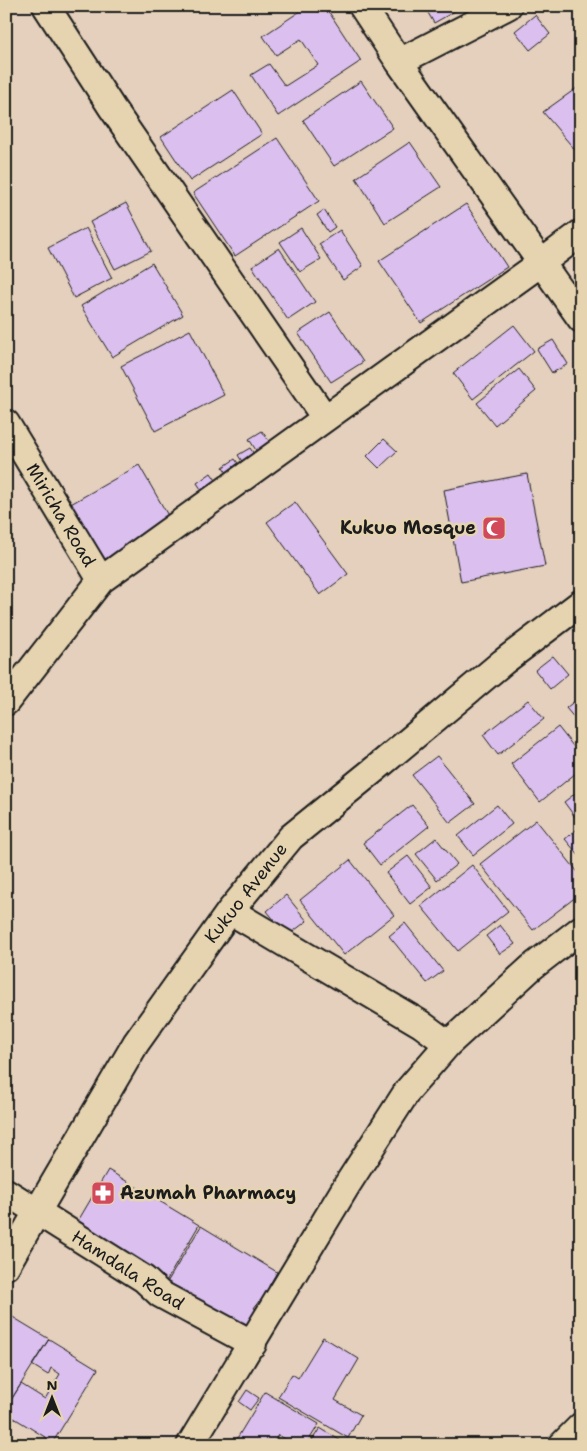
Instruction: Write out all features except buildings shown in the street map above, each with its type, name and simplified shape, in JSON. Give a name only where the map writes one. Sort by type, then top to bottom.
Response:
[{"type":"street","points":[[46,6],[117,116],[326,418]]},
{"type":"street","points":[[362,6],[399,62],[581,320]]},
{"type":"street","points":[[399,62],[508,6]]},
{"type":"street","points":[[6,702],[101,580],[541,264],[581,233]]},
{"type":"street","name":"Miricha Road","points":[[6,424],[101,580]]},
{"type":"street","name":"Kukuo Avenue","points":[[6,1266],[136,1043],[230,911],[291,837],[503,662],[581,603]]},
{"type":"street","points":[[230,911],[421,1024],[448,1044]]},
{"type":"street","points":[[190,1445],[253,1344],[347,1186],[408,1090],[448,1044],[532,967],[581,929]]},
{"type":"street","name":"Hamdala Road","points":[[6,1192],[144,1279],[160,1294],[253,1344]]},
{"type":"street","points":[[562,1445],[581,1426]]},
{"type":"place","name":"Kukuo Mosque","points":[[494,528]]},
{"type":"place","name":"Azumah Pharmacy","points":[[103,1193]]}]
